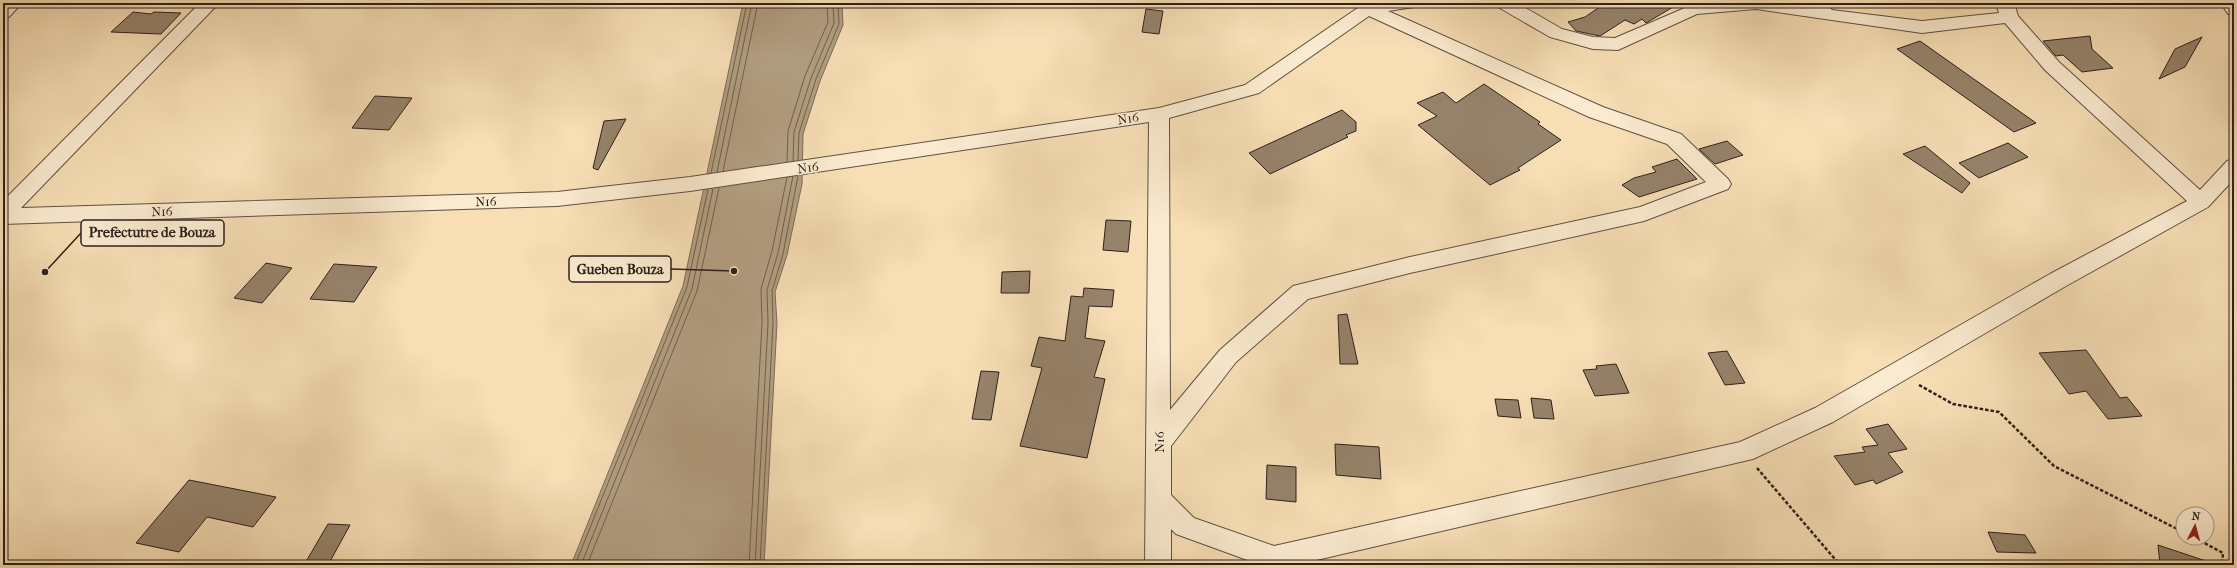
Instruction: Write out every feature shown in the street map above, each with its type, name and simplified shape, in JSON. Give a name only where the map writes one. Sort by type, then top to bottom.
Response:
[{"type":"street","points":[[3,12],[14,3]]},
{"type":"street","points":[[3,215],[210,3]]},
{"type":"street","points":[[710,3],[717,3]]},
{"type":"street","points":[[1159,114],[1252,89],[1368,6],[1408,3]]},
{"type":"street","points":[[1504,3],[1556,33],[1593,42],[1618,44],[1694,10],[1756,4],[1821,9],[1922,27],[2007,10],[2052,66],[2201,202]]},
{"type":"street","points":[[2230,3],[2234,10]]},
{"type":"street","points":[[1159,442],[1228,356],[1301,292],[1410,265],[1644,214],[1720,184],[1674,139],[1596,112],[1368,6]]},
{"type":"street","name":"N16","points":[[3,215],[557,198],[690,184],[1159,114],[1158,565]]},
{"type":"street","points":[[1158,500],[1185,526],[1274,558],[1744,452],[1824,415],[2058,280],[2201,202],[2234,166]]},
{"type":"path","points":[[1897,373],[1953,404],[1999,412],[2054,466],[2175,528]]},
{"type":"path","points":[[1744,452],[1840,565]]},
{"type":"path","points":[[2210,546],[2224,553],[2222,565]]},
{"type":"water","points":[[743,3],[842,3],[843,25],[820,81],[803,134],[802,184],[787,255],[775,292],[777,323],[764,565],[571,565],[683,286]]},
{"type":"building","points":[[1594,3],[1680,3],[1646,23],[1642,19],[1634,24],[1625,20],[1600,36],[1576,31],[1568,22],[1585,17],[1601,6]]},
{"type":"building","points":[[1146,9],[1163,11],[1159,34],[1142,32]]},
{"type":"building","points":[[133,12],[151,14],[154,12],[181,13],[161,34],[111,32]]},
{"type":"building","points":[[2090,36],[2092,49],[2113,68],[2082,72],[2063,55],[2056,56],[2043,41]]},
{"type":"building","points":[[2202,37],[2185,67],[2159,79],[2175,49]]},
{"type":"building","points":[[1920,41],[2036,123],[2014,132],[1897,49]]},
{"type":"building","points":[[1484,84],[1540,122],[1538,124],[1561,140],[1518,168],[1520,170],[1490,185],[1418,125],[1437,116],[1417,103],[1443,92],[1456,103]]},
{"type":"building","points":[[375,96],[412,98],[389,130],[352,128]]},
{"type":"building","points":[[1342,110],[1356,122],[1356,131],[1346,135],[1348,137],[1270,174],[1249,153]]},
{"type":"building","points":[[626,119],[598,170],[593,168],[604,121]]},
{"type":"building","points":[[1727,141],[1743,155],[1715,164],[1699,149]]},
{"type":"building","points":[[2008,143],[2028,157],[1979,178],[1959,163]]},
{"type":"building","points":[[1925,146],[1970,183],[1962,193],[1903,154]]},
{"type":"building","points":[[1677,159],[1697,179],[1639,197],[1622,185],[1634,178],[1656,172],[1652,167]]},
{"type":"building","points":[[1106,220],[1131,221],[1128,252],[1103,250]]},
{"type":"building","points":[[266,263],[292,268],[262,303],[234,298]]},
{"type":"building","points":[[334,264],[377,267],[354,302],[310,299]]},
{"type":"building","points":[[1030,271],[1029,293],[1001,293],[1002,272]]},
{"type":"building","points":[[1084,288],[1114,290],[1112,307],[1089,306],[1085,338],[1105,341],[1094,377],[1105,379],[1087,458],[1020,446],[1042,368],[1031,366],[1039,337],[1065,341],[1071,296],[1083,297]]},
{"type":"building","points":[[1347,314],[1358,364],[1340,364],[1338,315]]},
{"type":"building","points":[[2086,350],[2120,398],[2127,397],[2142,416],[2108,419],[2086,391],[2069,394],[2039,353]]},
{"type":"building","points":[[1727,351],[1745,383],[1725,385],[1708,353]]},
{"type":"building","points":[[1616,364],[1629,393],[1595,396],[1583,370],[1597,369],[1596,366]]},
{"type":"building","points":[[981,371],[999,372],[991,420],[972,419]]},
{"type":"building","points":[[1531,398],[1551,400],[1554,419],[1534,418]]},
{"type":"building","points":[[1495,399],[1518,400],[1521,418],[1498,416]]},
{"type":"building","points":[[1888,424],[1907,449],[1888,453],[1903,472],[1876,484],[1873,480],[1855,485],[1834,456],[1865,452],[1862,447],[1878,445],[1866,429]]},
{"type":"building","points":[[1335,444],[1379,447],[1381,479],[1336,475]]},
{"type":"building","points":[[1267,465],[1296,467],[1296,502],[1266,499]]},
{"type":"building","points":[[189,480],[276,497],[253,527],[207,517],[179,552],[136,543]]},
{"type":"building","points":[[328,524],[350,525],[328,565],[304,565]]},
{"type":"building","points":[[1988,532],[2025,535],[2036,553],[1997,552]]},
{"type":"building","points":[[2158,545],[2209,562],[2209,565],[2160,565]]},
{"type":"place","name":"Gueben Bouza","points":[[734,271]]},
{"type":"place","name":"Prefectutre de Bouza","points":[[45,272]]}]
